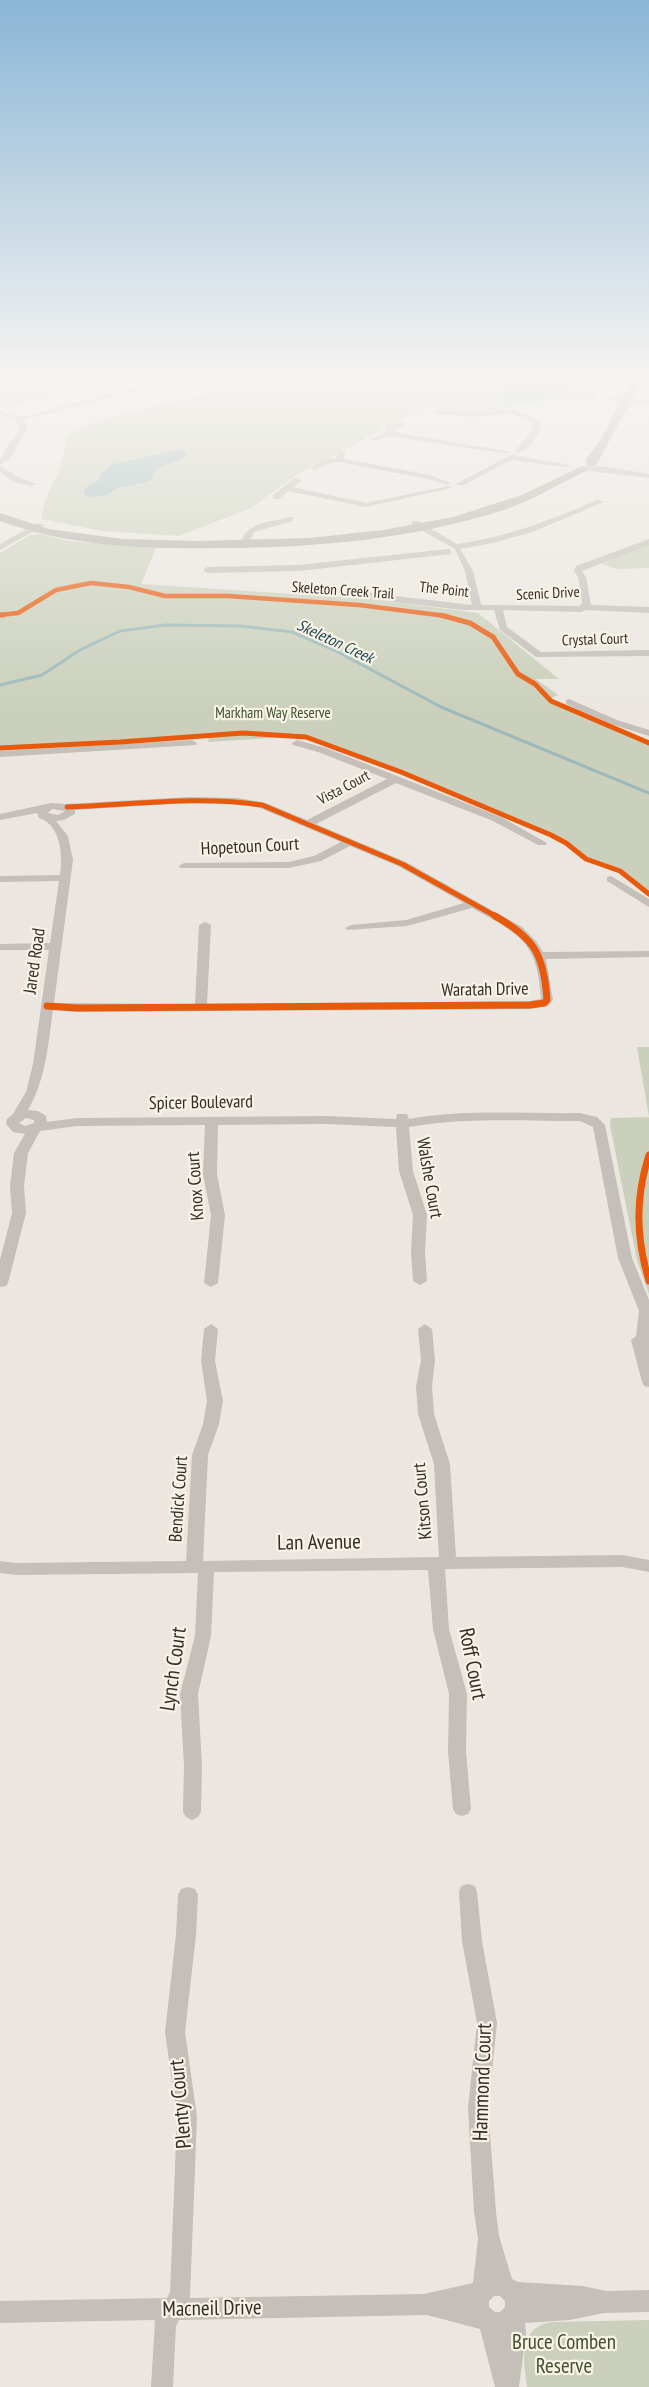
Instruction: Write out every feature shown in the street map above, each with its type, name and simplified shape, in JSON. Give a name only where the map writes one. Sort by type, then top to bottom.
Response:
[{"type":"street","points":[[276,497],[289,489],[366,505],[434,488]]},
{"type":"street","points":[[0,516],[38,527],[120,542],[227,545],[314,542],[418,525],[515,501],[536,488]]},
{"type":"street","points":[[207,570],[308,567],[451,550],[542,526],[600,502]]},
{"type":"street","points":[[0,510],[38,527],[126,538],[246,541],[329,536],[418,525],[451,550],[469,571],[477,605],[481,607]]},
{"type":"street","points":[[246,541],[247,534],[251,530],[290,519]]},
{"type":"street","points":[[0,547],[38,527]]},
{"type":"street","name":"Scenic Drive","points":[[481,607],[569,609],[586,607],[582,577],[592,564],[649,542]]},
{"type":"street","name":"The Point","points":[[370,596],[462,607],[481,607]]},
{"type":"street","points":[[586,607],[649,610]]},
{"type":"street","name":"Crystal Court","points":[[498,609],[502,628],[530,650],[542,656],[649,654]]},
{"type":"street","points":[[569,702],[631,729],[649,733]]},
{"type":"street","points":[[0,754],[192,743]]},
{"type":"street","name":"Vista Court","points":[[297,743],[322,750],[497,819],[542,843]]},
{"type":"street","name":"Vista Court","points":[[308,824],[394,779]]},
{"type":"street","name":"Waratah Drive","points":[[46,815],[103,807],[209,800],[239,801],[262,806],[407,867],[525,934],[535,946],[539,956],[547,1000],[538,1004],[46,1009]]},
{"type":"street","name":"Jared Road","points":[[37,1122],[32,1092],[39,1064],[66,878],[68,855],[63,836],[68,812]]},
{"type":"street","points":[[3,816],[46,815],[63,836]]},
{"type":"street","name":"Hopetoun Court","points":[[184,866],[290,865],[317,859],[349,842]]},
{"type":"street","points":[[0,879],[66,878]]},
{"type":"street","points":[[610,879],[649,904]]},
{"type":"street","points":[[351,928],[407,923],[474,904]]},
{"type":"street","points":[[201,1007],[205,925]]},
{"type":"street","points":[[0,947],[55,946]]},
{"type":"street","points":[[539,956],[649,954]]},
{"type":"street","name":"Jared Road","points":[[12,1122],[32,1092]]},
{"type":"street","name":"Spicer Boulevard","points":[[12,1122],[21,1130],[37,1122],[419,1121],[580,1117],[592,1120],[599,1125],[625,1258],[626,1289],[636,1311],[635,1330],[642,1348],[649,1382]]},
{"type":"street","points":[[0,1119],[12,1122],[21,1153]]},
{"type":"street","name":"Knox Court","points":[[211,1283],[218,1215],[210,1174],[212,1121]]},
{"type":"street","name":"Walshe Court","points":[[402,1121],[406,1171],[420,1215],[418,1252],[420,1281]]},
{"type":"street","points":[[1,1283],[19,1213],[17,1186],[21,1153],[37,1122]]},
{"type":"street","name":"Bendick Court","points":[[200,1567],[200,1455],[211,1424],[215,1401],[208,1361],[210,1329]]},
{"type":"street","name":"Kitson Court","points":[[425,1329],[428,1360],[424,1387],[426,1414],[442,1464],[442,1564]]},
{"type":"street","name":"Lan Avenue","points":[[5,1569],[622,1561],[649,1556]]},
{"type":"street","name":"Lan Avenue","points":[[622,1561],[649,1566]]},
{"type":"street","name":"Roff Court","points":[[442,1564],[442,1637],[458,1694],[457,1752],[462,1809]]},
{"type":"street","name":"Lynch Court","points":[[192,1812],[193,1766],[189,1694],[203,1636],[200,1567]]},
{"type":"street","name":"Hammond Court","points":[[468,1892],[472,1941],[487,2023],[478,2108],[488,2236],[501,2298],[515,2334],[507,2387]]},
{"type":"street","name":"Plenty Court","points":[[162,2387],[165,2324],[181,2294],[187,2117],[175,2032],[188,1895]]},
{"type":"street","points":[[486,2319],[500,2323],[507,2321],[501,2298]]},
{"type":"street","name":"Macneil Drive","points":[[0,2312],[424,2305],[501,2298],[570,2309],[606,2302],[649,2301]]},
{"type":"street","name":"Macneil Drive","points":[[424,2305],[486,2319]]},
{"type":"street","points":[[486,2319],[494,2336],[507,2387]]},
{"type":"green space","points":[[50,488],[278,488],[251,508],[179,536],[102,531],[41,519]]},
{"type":"green space","name":"Markham Way Reserve","points":[[40,534],[68,541],[156,548],[141,584],[371,599],[478,613],[559,679],[536,679],[558,695],[552,698],[553,703],[580,710],[649,741],[649,894],[618,870],[590,861],[566,843],[400,773],[316,743],[313,738],[293,733],[287,737],[209,742],[207,734],[147,741],[0,748],[0,553],[30,535]]},
{"type":"green space","points":[[649,544],[649,568],[616,569],[602,564]]},
{"type":"green space","points":[[637,1047],[649,1047],[649,1117]]},
{"type":"green space","points":[[649,1117],[649,1294],[637,1260],[610,1125],[611,1118]]},
{"type":"green space","name":"Bruce Comben Reserve","points":[[649,2320],[649,2387],[527,2387],[525,2347],[533,2331],[541,2325],[552,2322]]},
{"type":"water","points":[[115,488],[107,495],[88,497],[84,489]]},
{"type":"waterway","name":"Skeleton Creek","points":[[0,685],[42,675],[80,650],[120,631],[166,625],[241,626],[292,632],[334,650],[441,707],[649,793]]},
{"type":"cycle path","name":"Skeleton Creek Trail","points":[[0,615],[18,613],[56,590],[91,583],[129,587],[165,596],[228,596],[359,605],[438,614],[470,623],[493,637],[518,674],[535,684],[551,701],[649,743]]},
{"type":"cycle path","points":[[0,748],[243,733],[306,737],[401,772],[551,835],[566,843],[586,859],[620,871],[649,894]]},
{"type":"cycle path","points":[[47,1006],[77,1008],[530,1005],[544,1003],[547,1000],[543,970],[537,952],[532,943],[518,929],[402,864],[262,805],[238,801],[189,800],[67,807]]},
{"type":"cycle path","points":[[649,1155],[638,1202],[638,1233],[649,1281]]}]
